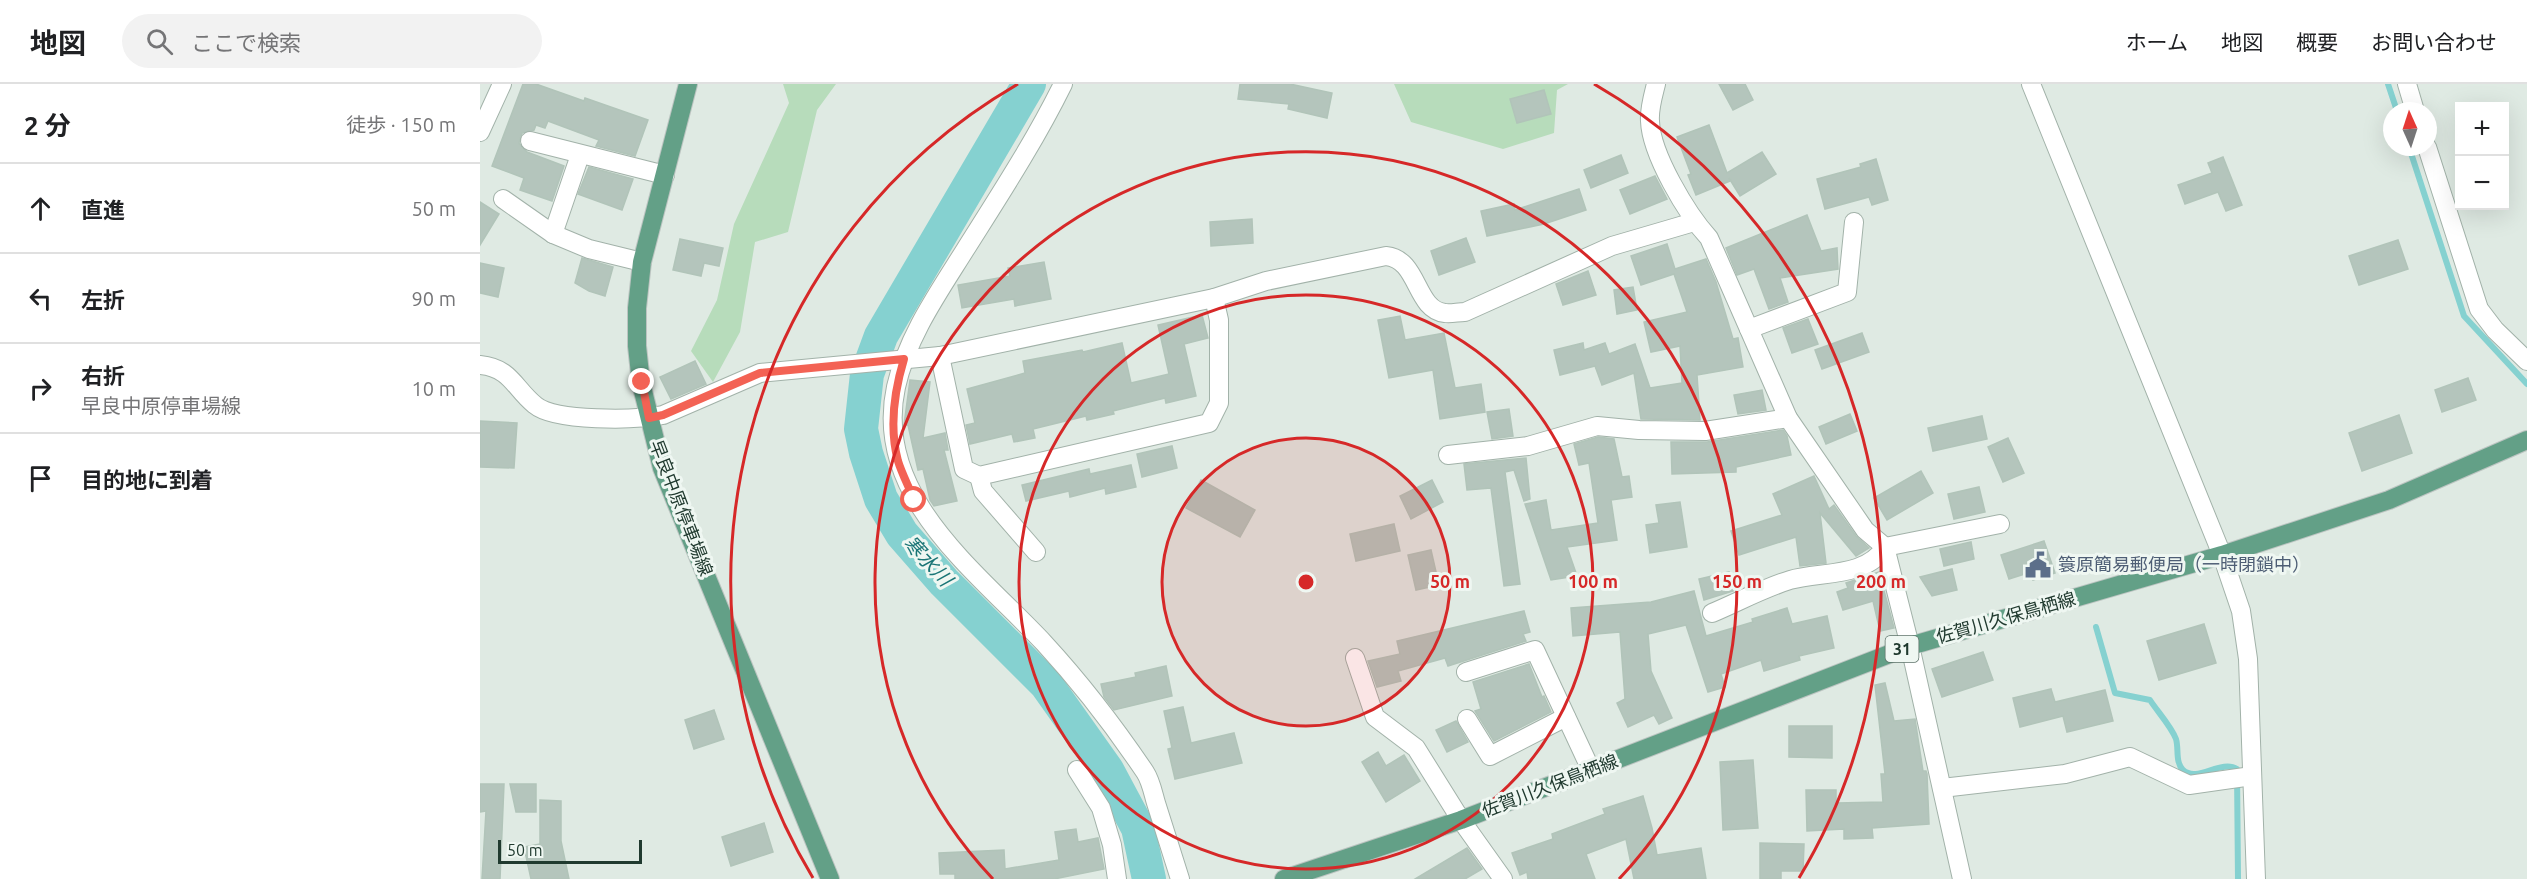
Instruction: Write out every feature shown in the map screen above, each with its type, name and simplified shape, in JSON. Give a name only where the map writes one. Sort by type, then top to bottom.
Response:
[{"type":"main road","name":"早良中原停車場線","points":[[688,84],[642,262],[637,308],[638,346],[649,418],[662,468],[830,879]]},
{"type":"main road","name":"佐賀川久保鳥栖線","points":[[1284,879],[1461,820],[1910,646],[2222,555],[2389,500],[2527,440]]},
{"type":"street","points":[[480,132],[502,84]]},
{"type":"street","points":[[1063,84],[994,204],[923,316],[904,359],[895,389],[894,427],[898,460],[914,500],[942,537],[1046,645],[1113,728],[1147,775],[1180,879]]},
{"type":"street","points":[[1656,84],[1650,120],[1653,139],[1660,159],[1694,222],[1709,238],[1788,417],[1865,530],[1885,547],[1910,646],[1962,879]]},
{"type":"street","points":[[2031,84],[2222,555],[2241,611],[2248,659],[2256,879]]},
{"type":"street","points":[[2407,84],[2412,102]]},
{"type":"street","points":[[530,141],[665,175]]},
{"type":"street","points":[[553,234],[580,155]]},
{"type":"street","points":[[2430,156],[2479,309],[2495,330],[2527,361]]},
{"type":"street","points":[[502,199],[553,234],[589,249],[642,262]]},
{"type":"street","points":[[480,365],[497,368],[503,372],[535,405],[550,413],[624,419],[649,418],[663,415],[760,373],[940,356],[1214,298],[1266,280],[1386,256],[1396,257],[1405,264],[1427,303],[1443,313],[1465,312],[1612,246],[1694,222]]},
{"type":"street","points":[[1749,329],[1847,292],[1854,222]]},
{"type":"street","points":[[940,356],[964,469],[979,477],[1209,423],[1219,403],[1219,320],[1214,298]]},
{"type":"street","points":[[1448,455],[1528,446],[1597,426],[1639,430],[1705,431],[1788,417]]},
{"type":"street","points":[[979,477],[983,491],[1036,552]]},
{"type":"street","points":[[1712,613],[1791,580],[1841,573],[1879,557],[1885,547],[2000,524]]},
{"type":"street","points":[[1466,672],[1535,650],[1591,770]]},
{"type":"street","points":[[1355,658],[1375,717],[1416,748],[1461,820],[1503,879]]},
{"type":"street","points":[[1467,719],[1490,756],[1566,717]]},
{"type":"street","points":[[1942,788],[2065,774],[2130,757],[2189,785],[2252,776]]},
{"type":"street","points":[[1077,770],[1101,808],[1112,845],[1117,879]]},
{"type":"green space","points":[[783,84],[836,84],[817,110],[788,232],[755,242],[740,332],[713,382],[691,351],[717,300],[734,224],[789,103]]},
{"type":"green space","points":[[1394,84],[1568,84],[1557,90],[1554,133],[1503,149],[1411,122]]},
{"type":"building","points":[[523,84],[536,84],[584,101],[585,98],[648,120],[635,156],[596,146],[599,140],[548,121],[545,128],[536,125],[534,130],[522,133],[519,143],[527,152],[564,166],[552,201],[520,190],[524,178],[492,166]]},
{"type":"building","points":[[1240,84],[1290,84],[1332,93],[1327,118],[1288,109],[1289,104],[1238,99]]},
{"type":"building","points":[[1719,84],[1745,84],[1753,100],[1733,110]]},
{"type":"building","points":[[1544,90],[1551,114],[1517,123],[1510,99]]},
{"type":"building","points":[[1709,125],[1727,173],[1762,152],[1776,174],[1740,196],[1729,178],[1730,181],[1696,195],[1677,137]]},
{"type":"building","points":[[1621,155],[1628,173],[1591,188],[1584,170]]},
{"type":"building","points":[[2223,157],[2242,205],[2226,211],[2218,192],[2185,204],[2178,185],[2212,173],[2208,163]]},
{"type":"building","points":[[1876,159],[1888,200],[1872,205],[1869,197],[1825,209],[1817,179],[1861,167],[1860,164]]},
{"type":"building","points":[[589,167],[633,179],[622,210],[578,194]]},
{"type":"building","points":[[1655,176],[1667,199],[1630,214],[1620,190]]},
{"type":"building","points":[[1579,189],[1586,210],[1544,224],[1487,236],[1481,211],[1514,204],[1515,210]]},
{"type":"building","points":[[480,202],[499,214],[480,245]]},
{"type":"building","points":[[1807,215],[1821,251],[1837,248],[1838,269],[1780,278],[1788,302],[1769,309],[1754,269],[1737,275],[1726,248]]},
{"type":"building","points":[[1252,219],[1253,243],[1211,246],[1210,222]]},
{"type":"building","points":[[1466,238],[1475,262],[1439,275],[1431,251]]},
{"type":"building","points":[[680,239],[723,248],[719,266],[704,263],[701,276],[673,270]]},
{"type":"building","points":[[2398,240],[2408,269],[2359,285],[2349,256]]},
{"type":"building","points":[[1667,244],[1675,269],[1706,259],[1716,282],[1733,339],[1738,338],[1743,367],[1697,375],[1700,420],[1641,419],[1634,373],[1602,385],[1595,366],[1560,375],[1554,350],[1583,343],[1584,350],[1605,343],[1609,354],[1635,344],[1650,388],[1682,383],[1680,346],[1651,352],[1644,322],[1687,312],[1674,274],[1641,285],[1631,256]]},
{"type":"building","points":[[582,258],[613,267],[605,296],[575,283]]},
{"type":"building","points":[[1044,262],[1051,299],[1015,306],[1014,299],[962,308],[958,285],[1010,276],[1008,268]]},
{"type":"building","points":[[480,263],[504,268],[498,297],[480,293]]},
{"type":"building","points":[[1588,271],[1596,295],[1563,305],[1556,284]]},
{"type":"building","points":[[1633,287],[1637,310],[1617,314],[1614,290]]},
{"type":"building","points":[[1202,315],[1208,338],[1184,344],[1196,396],[1166,403],[1165,398],[1113,411],[1114,414],[1087,420],[1086,416],[1033,429],[1035,438],[1014,442],[1012,434],[970,444],[966,425],[975,423],[967,389],[1025,373],[1023,361],[1082,350],[1083,352],[1122,343],[1131,383],[1169,374],[1158,325]]},
{"type":"building","points":[[1400,316],[1405,340],[1444,333],[1455,388],[1481,384],[1485,412],[1440,419],[1433,370],[1389,378],[1378,320]]},
{"type":"building","points":[[1808,319],[1818,344],[1792,353],[1783,328]]},
{"type":"building","points":[[1862,333],[1869,352],[1822,369],[1815,350]]},
{"type":"building","points":[[695,361],[706,384],[671,399],[660,377]]},
{"type":"building","points":[[2468,378],[2476,400],[2442,412],[2435,390]]},
{"type":"building","points":[[910,380],[930,382],[923,438],[945,433],[948,450],[944,450],[957,501],[934,506],[930,500],[923,469],[918,470],[908,425],[904,425]]},
{"type":"building","points":[[1762,390],[1766,410],[1738,414],[1734,395]]},
{"type":"building","points":[[1509,409],[1513,436],[1492,439],[1487,412]]},
{"type":"building","points":[[1850,414],[1857,431],[1826,444],[1819,427]]},
{"type":"building","points":[[2399,415],[2412,453],[2362,471],[2349,433]]},
{"type":"building","points":[[1982,416],[1987,439],[1933,451],[1928,428]]},
{"type":"building","points":[[480,421],[517,423],[514,468],[480,467]]},
{"type":"building","points":[[1783,430],[1787,436],[1791,455],[1736,467],[1736,472],[1672,474],[1671,442],[1707,442]]},
{"type":"building","points":[[1598,437],[1614,439],[1622,477],[1629,476],[1632,497],[1611,500],[1617,540],[1567,547],[1577,576],[1551,580],[1525,504],[1546,500],[1551,530],[1598,523],[1589,463],[1579,465],[1574,444]]},
{"type":"building","points":[[2008,438],[2024,473],[2003,482],[1988,447]]},
{"type":"building","points":[[1172,446],[1177,468],[1142,477],[1137,454]]},
{"type":"building","points":[[1526,458],[1530,499],[1524,501],[1514,470],[1505,472],[1520,584],[1504,586],[1491,488],[1467,490],[1464,464]]},
{"type":"building","points":[[1131,465],[1136,487],[1106,494],[1105,488],[1070,497],[1069,491],[1026,501],[1022,485],[1089,469],[1090,474]]},
{"type":"building","points":[[1921,471],[1933,493],[1887,520],[1874,498]]},
{"type":"building","points":[[1814,476],[1829,509],[1834,505],[1856,536],[1869,548],[1856,556],[1820,513],[1826,563],[1800,566],[1796,537],[1739,555],[1731,531],[1782,515],[1773,494]]},
{"type":"building","points":[[1201,480],[1255,510],[1240,537],[1186,508]]},
{"type":"building","points":[[1432,480],[1443,502],[1411,519],[1400,496]]},
{"type":"building","points":[[1979,487],[1985,512],[1954,519],[1948,494]]},
{"type":"building","points":[[1680,502],[1687,547],[1650,553],[1646,525],[1659,523],[1656,505]]},
{"type":"building","points":[[1394,524],[1400,551],[1356,561],[1350,534]]},
{"type":"building","points":[[2044,541],[2055,573],[2033,580],[2031,572],[2009,579],[2001,555]]},
{"type":"building","points":[[1971,542],[1974,559],[1944,566],[1940,549]]},
{"type":"building","points":[[1431,550],[1439,585],[1416,590],[1408,555]]},
{"type":"building","points":[[1952,569],[1957,590],[1932,596],[1920,577]]},
{"type":"building","points":[[1729,572],[1733,591],[1704,600],[1699,579]]},
{"type":"building","points":[[1879,572],[1894,628],[1880,631],[1873,601],[1843,610],[1837,592],[1848,588],[1846,583]]},
{"type":"building","points":[[1694,591],[1706,636],[1753,622],[1752,619],[1787,608],[1792,624],[1827,616],[1834,648],[1799,656],[1800,660],[1764,671],[1761,660],[1721,674],[1725,687],[1708,692],[1686,625],[1648,634],[1651,671],[1672,718],[1659,724],[1654,715],[1628,727],[1617,703],[1625,699],[1620,632],[1573,636],[1571,608],[1651,602]]},
{"type":"building","points":[[1524,611],[1530,632],[1523,634],[1526,641],[1448,666],[1445,658],[1398,671],[1401,681],[1377,687],[1368,661],[1400,654],[1397,641]]},
{"type":"building","points":[[2204,624],[2216,663],[2159,680],[2147,641]]},
{"type":"building","points":[[1983,652],[1993,680],[1942,697],[1932,669]]},
{"type":"building","points":[[1529,664],[1542,697],[1544,696],[1551,712],[1494,741],[1475,711],[1481,709],[1473,682]]},
{"type":"building","points":[[1166,666],[1172,696],[1114,710],[1104,697],[1101,684],[1136,677],[1135,673]]},
{"type":"building","points":[[1885,683],[1894,721],[1915,719],[1923,771],[1927,774],[1929,824],[1872,828],[1873,838],[1844,839],[1844,829],[1807,831],[1806,790],[1836,790],[1836,803],[1883,802],[1881,774],[1885,774],[1875,685]]},
{"type":"building","points":[[2051,689],[2055,702],[2105,690],[2113,721],[2067,732],[2063,716],[2020,727],[2013,698]]},
{"type":"building","points":[[1183,707],[1191,743],[1234,733],[1242,763],[1175,779],[1168,749],[1172,748],[1164,711]]},
{"type":"building","points":[[714,710],[724,739],[694,749],[685,720]]},
{"type":"building","points":[[1456,721],[1468,742],[1447,752],[1436,730]]},
{"type":"building","points":[[1789,726],[1832,726],[1832,758],[1789,757]]},
{"type":"building","points":[[1378,752],[1386,766],[1404,755],[1420,781],[1386,802],[1362,762]]},
{"type":"building","points":[[1753,760],[1758,828],[1723,830],[1720,762]]},
{"type":"building","points":[[480,784],[504,784],[500,879],[482,879],[486,811],[480,812]]},
{"type":"building","points":[[510,784],[536,784],[536,812],[516,812]]},
{"type":"building","points":[[1643,796],[1657,855],[1701,848],[1706,879],[1634,879],[1626,839],[1586,854],[1595,879],[1528,879],[1527,872],[1520,875],[1512,853],[1553,839],[1552,834],[1605,814],[1603,809]]},
{"type":"building","points":[[540,800],[561,801],[561,841],[569,879],[531,879],[524,847],[540,844]]},
{"type":"building","points":[[764,823],[773,852],[731,866],[722,837]]},
{"type":"building","points":[[1076,829],[1078,842],[1098,838],[1104,869],[1054,879],[955,879],[955,874],[940,874],[939,853],[1004,850],[1005,869],[1059,860],[1055,832]]},
{"type":"building","points":[[1760,843],[1804,844],[1803,871],[1781,871],[1781,879],[1760,879]]},
{"type":"building","points":[[1467,848],[1482,869],[1465,879],[1415,879]]},
{"type":"waterway","name":"寒水川","points":[[1029,84],[881,336],[867,374],[861,429],[881,499],[902,534],[944,582],[1046,684],[1107,770],[1138,828],[1149,879]]},
{"type":"waterway","points":[[2388,84],[2394,102]]},
{"type":"waterway","points":[[2412,156],[2464,316],[2527,384]]},
{"type":"waterway","points":[[2096,627],[2115,693],[2150,700],[2174,734],[2179,763],[2183,770],[2195,774],[2224,767],[2237,769],[2238,879]]},
{"type":"place","name":"簑原簡易郵便局（一時閉鎖中）","points":[[2038,565]]},
{"type":"route","points":[[642,382],[649,418],[663,415],[760,373],[904,359],[895,389],[894,427],[898,460],[914,500]]}]
